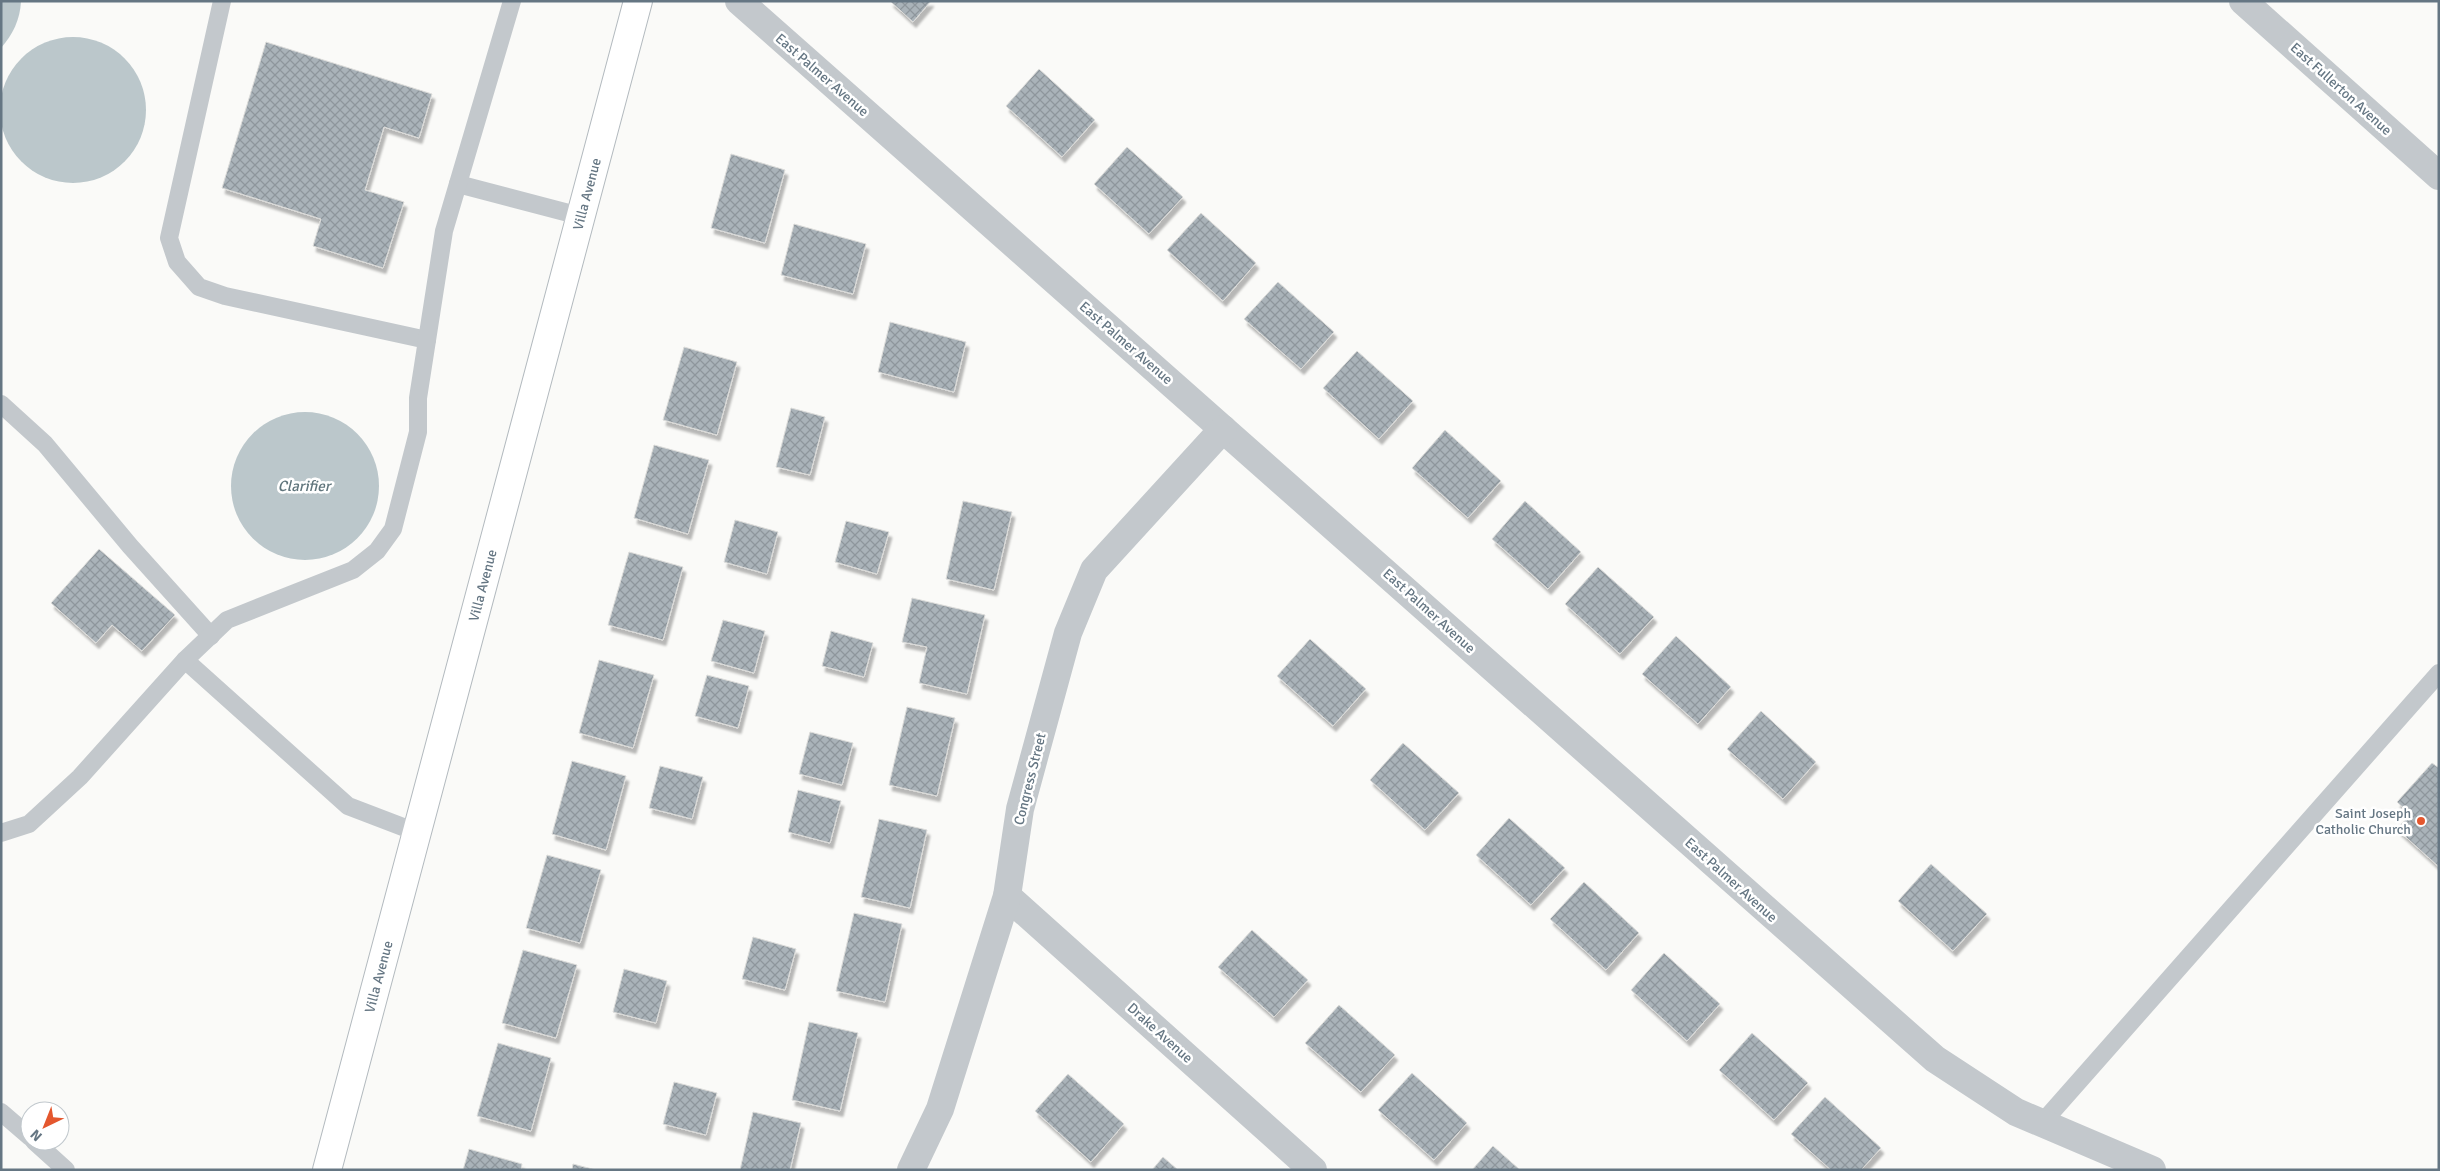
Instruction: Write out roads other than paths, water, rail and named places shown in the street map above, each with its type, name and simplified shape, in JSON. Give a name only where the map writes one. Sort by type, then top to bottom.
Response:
[{"type":"main road","name":"Villa Avenue","points":[[327,1170],[638,1]]},
{"type":"street","name":"East Palmer Avenue","points":[[739,1],[1935,1059],[2016,1112],[2152,1170]]},
{"type":"street","name":"East Fullerton Avenue","points":[[2243,1],[2439,176]]},
{"type":"street","name":"Congress Street","points":[[911,1170],[940,1108],[1007,896],[1020,809],[1068,633],[1094,570],[1223,429]]},
{"type":"street","name":"Drake Avenue","points":[[1007,896],[1313,1170]]},
{"type":"lane","points":[[222,1],[169,238],[177,262],[199,287],[226,296],[427,340]]},
{"type":"lane","points":[[1,833],[29,824],[80,777],[185,660],[228,620],[352,570],[377,551],[393,529],[418,432],[418,398],[444,231],[512,1]]},
{"type":"lane","points":[[458,184],[580,216]]},
{"type":"lane","points":[[1,404],[45,444],[130,546],[211,636]]},
{"type":"lane","points":[[185,660],[348,806],[416,832]]},
{"type":"lane","points":[[2042,1123],[2436,682]]},
{"type":"lane","points":[[1,1112],[20,1129]]},
{"type":"lane","points":[[45,1151],[66,1170]]},
{"type":"water","points":[[1,1],[21,1],[15,26],[1,48]]},
{"type":"water","points":[[73,37],[101,42],[125,58],[141,82],[146,110],[141,138],[125,162],[101,178],[73,183],[45,178],[21,162],[5,138],[0,110],[5,82],[21,58],[45,42]]},
{"type":"water","name":"Clarifier","points":[[305,412],[333,418],[357,434],[373,458],[379,486],[373,514],[357,538],[333,554],[305,560],[277,554],[253,538],[237,514],[231,486],[237,458],[253,434],[277,418]]},
{"type":"place","name":"Saint Joseph Catholic Church","points":[[2421,821]]}]
